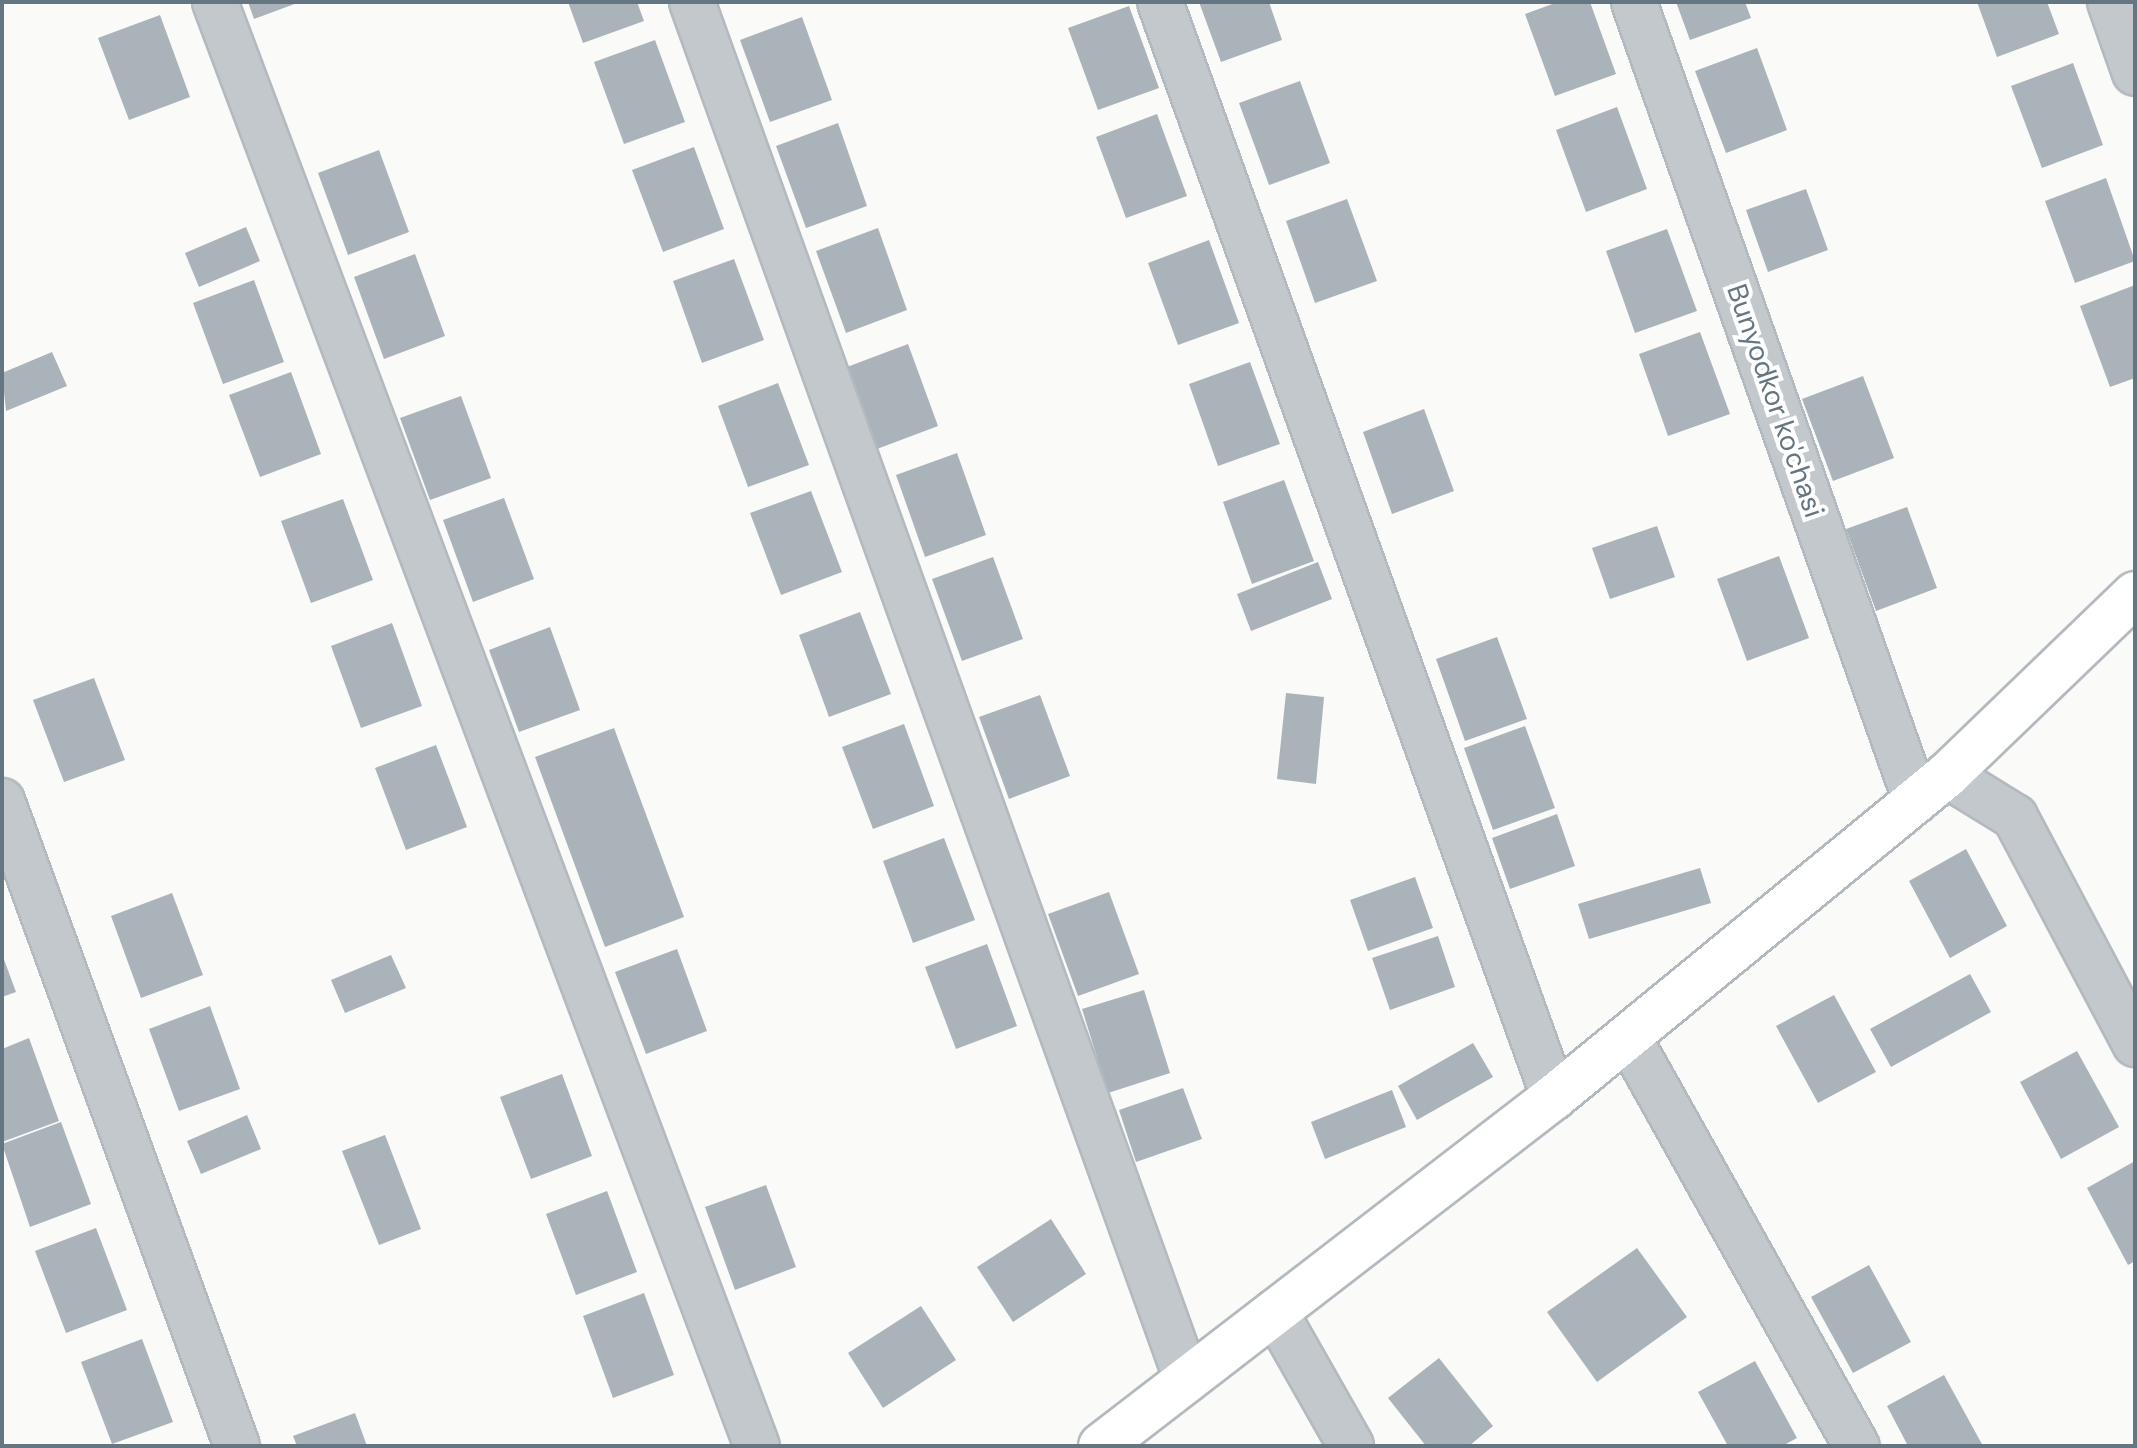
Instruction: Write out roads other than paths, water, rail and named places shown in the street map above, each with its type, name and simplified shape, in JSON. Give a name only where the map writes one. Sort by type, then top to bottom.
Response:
[{"type":"street","points":[[215,2],[757,1446]]},
{"type":"street","points":[[692,2],[1187,1380]]},
{"type":"street","points":[[1160,2],[1554,1097]]},
{"type":"street","name":"Bunyodkor ko'chasi","points":[[1634,2],[1931,788]]},
{"type":"street","points":[[2110,2],[2135,73]]},
{"type":"street","points":[[1101,1446],[1554,1097],[1931,788],[2135,594]]},
{"type":"street","points":[[1931,788],[2015,817],[2135,1044]]},
{"type":"street","points":[[2,801],[237,1446]]},
{"type":"street","points":[[1628,1037],[1857,1446]]},
{"type":"street","points":[[1275,1312],[1351,1446]]}]
